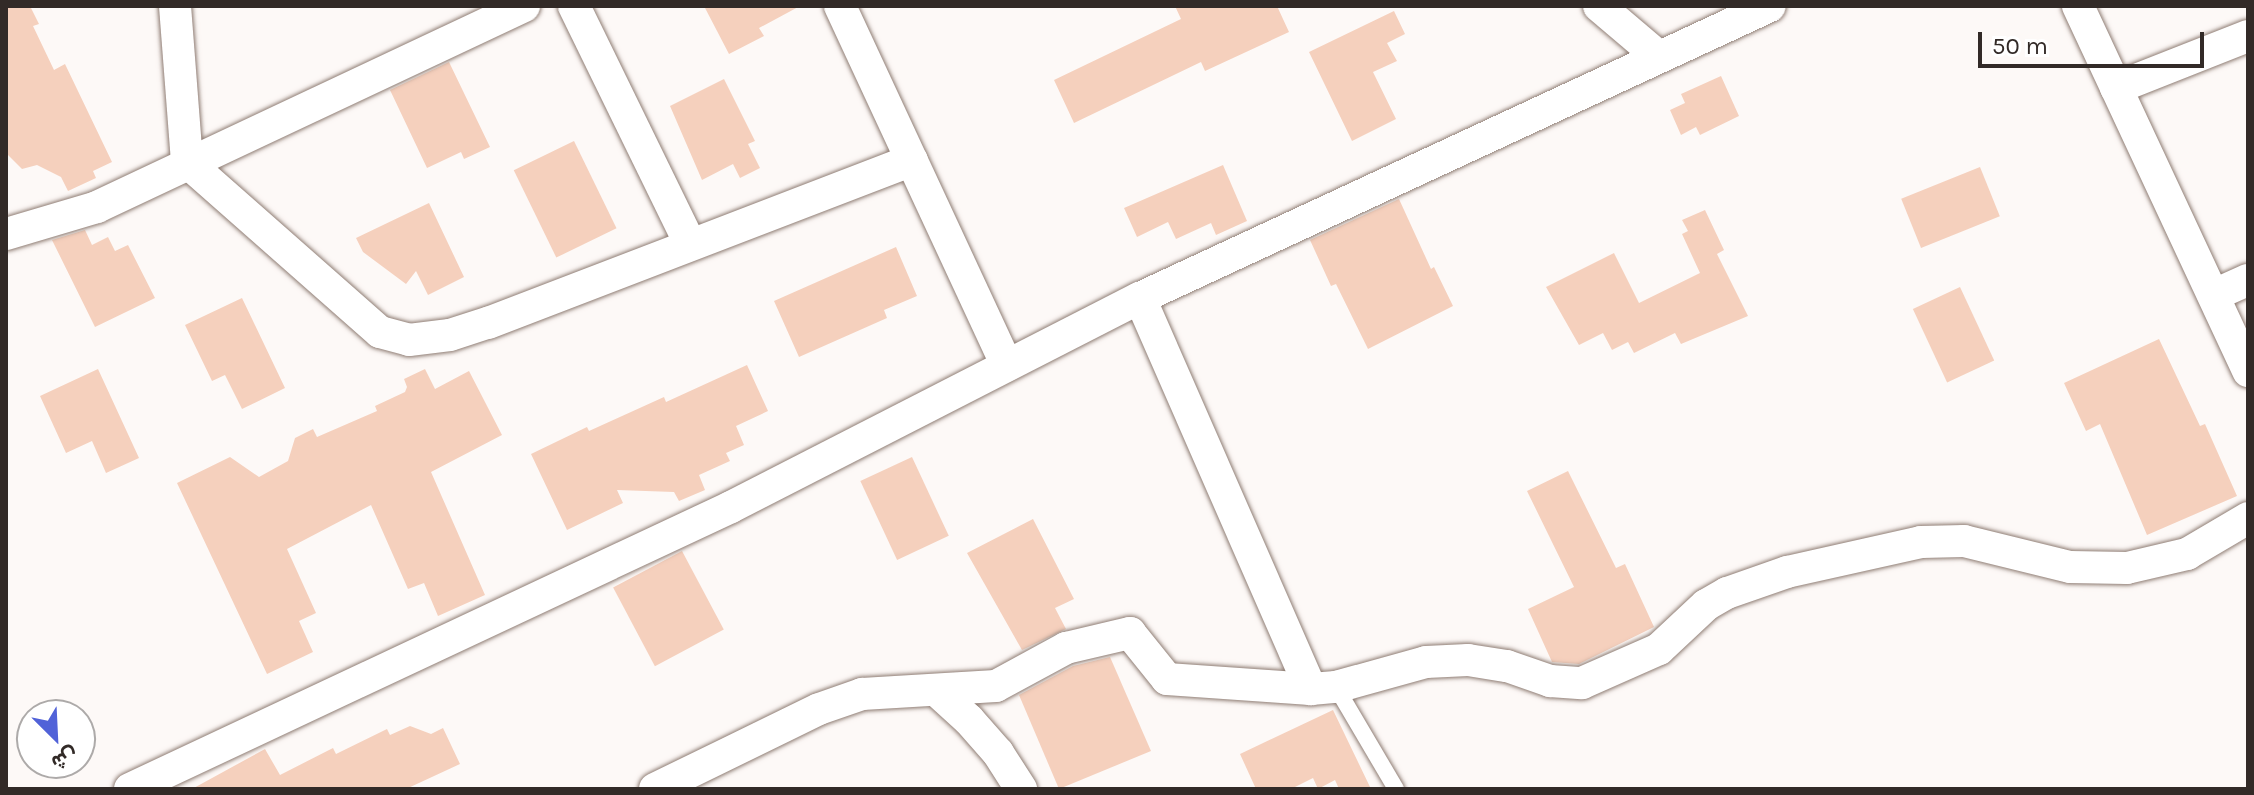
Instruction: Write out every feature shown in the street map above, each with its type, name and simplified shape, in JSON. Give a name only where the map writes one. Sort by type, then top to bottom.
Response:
[{"type":"street","points":[[175,6],[187,162],[380,332],[409,340],[450,335],[488,323],[912,160]]},
{"type":"street","points":[[6,234],[97,207],[524,6]]},
{"type":"street","points":[[574,6],[690,244]]},
{"type":"street","points":[[840,6],[1007,365]]},
{"type":"street","points":[[1599,6],[1658,56]]},
{"type":"street","points":[[130,789],[731,507],[1140,298],[1770,6]]},
{"type":"street","points":[[2078,6],[2248,371]]},
{"type":"street","points":[[2116,88],[2248,36]]},
{"type":"street","points":[[2214,295],[2248,280]]},
{"type":"street","points":[[1140,298],[1323,688]]},
{"type":"street","points":[[655,789],[819,709],[862,694],[996,686],[1066,648],[1130,633],[1167,679],[1323,688],[1426,662],[1468,660],[1507,666],[1550,681],[1582,683],[1659,649],[1706,605],[1727,593],[1787,572],[1921,542],[1964,541],[2070,567],[2127,568],[2187,554],[2248,518]]},
{"type":"street","points":[[937,691],[969,720],[998,753],[1021,789]]},
{"type":"lane","points":[[1323,688],[1396,789]]},
{"type":"building","points":[[6,6],[30,6],[39,24],[33,26],[54,70],[65,64],[112,162],[93,171],[96,178],[68,191],[61,177],[37,165],[22,169],[6,153]]},
{"type":"building","points":[[704,6],[800,6],[759,28],[764,36],[729,54]]},
{"type":"building","points":[[1175,6],[1277,6],[1289,32],[1205,71],[1201,62],[1074,123],[1054,80],[1181,19]]},
{"type":"building","points":[[1394,11],[1405,34],[1387,43],[1397,61],[1373,72],[1396,119],[1352,141],[1309,52]]},
{"type":"building","points":[[449,62],[490,147],[464,159],[461,152],[427,168],[390,90]]},
{"type":"building","points":[[1721,76],[1739,116],[1700,135],[1696,127],[1681,135],[1670,110],[1685,103],[1681,94]]},
{"type":"building","points":[[724,79],[755,141],[748,144],[760,168],[740,178],[733,164],[702,180],[670,106]]},
{"type":"building","points":[[574,141],[617,228],[556,258],[514,170]]},
{"type":"building","points":[[1223,165],[1247,221],[1216,235],[1211,223],[1176,239],[1168,222],[1137,237],[1124,208]]},
{"type":"building","points":[[1980,167],[2000,216],[1921,248],[1901,199]]},
{"type":"building","points":[[1399,199],[1431,269],[1434,267],[1453,306],[1368,349],[1336,284],[1331,286],[1310,240]]},
{"type":"building","points":[[429,203],[464,277],[428,295],[416,271],[406,284],[363,252],[356,238]]},
{"type":"building","points":[[1705,210],[1724,250],[1717,254],[1748,316],[1681,344],[1675,333],[1634,353],[1628,342],[1612,350],[1603,333],[1579,345],[1546,287],[1614,253],[1639,303],[1700,273],[1682,234],[1688,231],[1682,220]]},
{"type":"building","points":[[85,230],[92,245],[108,237],[115,251],[128,245],[155,298],[95,327],[52,240]]},
{"type":"building","points":[[896,247],[917,296],[884,310],[887,318],[799,357],[774,301]]},
{"type":"building","points":[[1960,287],[1994,360],[1947,382],[1913,309]]},
{"type":"building","points":[[242,298],[285,388],[242,409],[225,375],[212,381],[185,325]]},
{"type":"building","points":[[2159,339],[2200,426],[2205,424],[2237,496],[2147,535],[2100,424],[2086,431],[2064,383]]},
{"type":"building","points":[[747,365],[768,411],[736,426],[744,445],[726,453],[730,461],[699,475],[705,490],[679,501],[674,492],[617,490],[623,503],[567,530],[531,454],[587,427],[589,431],[664,397],[666,402]]},
{"type":"building","points":[[98,369],[139,458],[106,473],[92,441],[66,453],[40,396]]},
{"type":"building","points":[[425,369],[435,389],[469,371],[502,435],[431,472],[485,595],[438,616],[424,583],[408,589],[371,505],[287,549],[316,613],[299,621],[313,652],[267,674],[177,483],[230,457],[259,477],[288,461],[295,438],[313,429],[317,437],[377,411],[375,406],[405,392],[404,379]]},
{"type":"building","points":[[912,457],[949,536],[897,560],[860,481]]},
{"type":"building","points":[[1568,471],[1616,568],[1625,564],[1654,627],[1579,664],[1552,662],[1528,609],[1574,587],[1527,491]]},
{"type":"building","points":[[1033,519],[1074,599],[1055,608],[1066,629],[1022,650],[967,553]]},
{"type":"building","points":[[682,551],[724,630],[655,666],[613,588]]},
{"type":"building","points":[[1110,657],[1151,751],[1059,789],[1019,695],[1073,666]]},
{"type":"building","points":[[1333,710],[1371,789],[1339,789],[1335,780],[1318,789],[1313,778],[1291,789],[1256,789],[1240,754]]},
{"type":"building","points":[[410,726],[431,734],[443,728],[460,764],[406,789],[192,789],[265,749],[280,775],[333,748],[336,754],[387,729],[390,735]]}]
